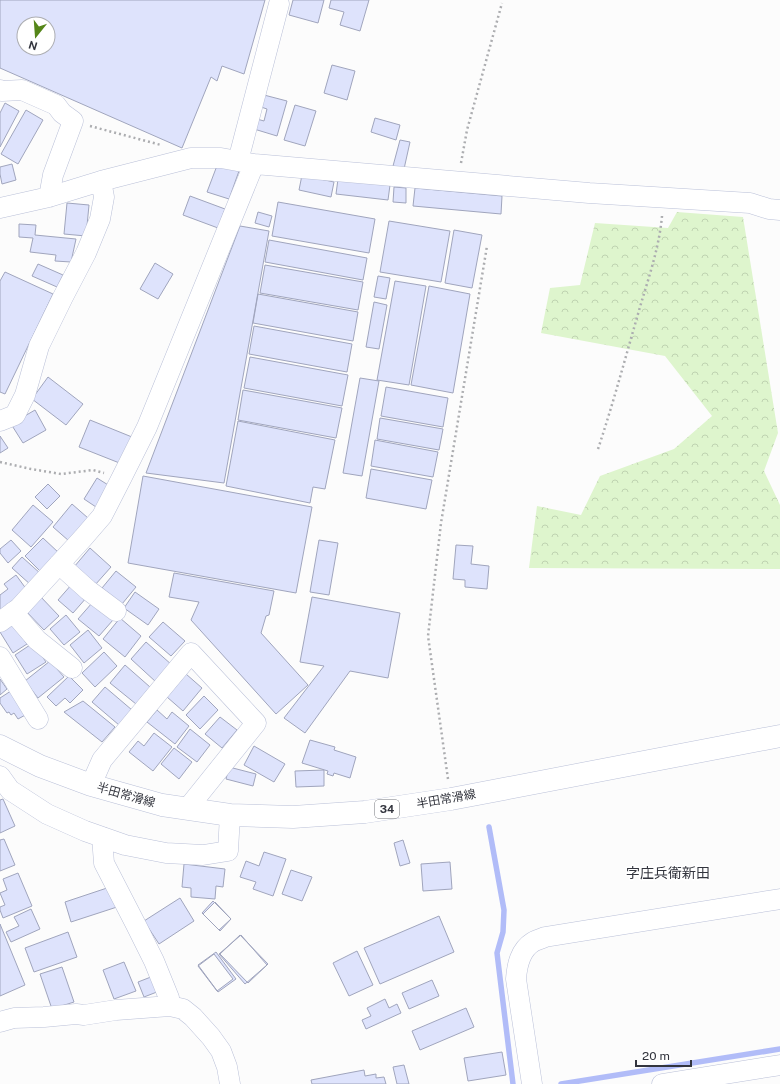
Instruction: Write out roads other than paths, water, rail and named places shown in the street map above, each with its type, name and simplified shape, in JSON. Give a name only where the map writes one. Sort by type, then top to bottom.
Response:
[{"type":"main road","name":"半田常滑線","points":[[0,746],[40,766],[91,785],[162,805],[230,815],[294,817],[365,812],[451,799],[780,736]]},
{"type":"street","points":[[72,668],[6,617],[19,608],[102,516],[147,427],[246,162],[278,4]]},
{"type":"street","points":[[0,90],[22,90],[56,105],[62,113],[73,121],[52,175],[49,197]]},
{"type":"street","points":[[0,208],[49,197],[101,181],[191,158],[221,158],[246,162],[457,182],[589,193],[750,203],[769,209],[780,210]]},
{"type":"street","points":[[0,420],[15,415],[25,395],[39,346],[86,253],[100,219],[104,197],[101,181]]},
{"type":"street","points":[[59,564],[88,590],[116,611]]},
{"type":"street","points":[[91,785],[102,760],[191,653],[256,723],[187,809]]},
{"type":"street","points":[[0,657],[38,719]]},
{"type":"street","points":[[0,776],[10,790],[48,814],[85,831],[125,845],[166,853],[203,855],[228,851],[230,815]]},
{"type":"street","points":[[102,837],[104,863],[154,961],[169,998],[170,1006]]},
{"type":"street","points":[[532,1084],[516,979],[517,964],[532,942],[545,938],[780,899]]},
{"type":"street","points":[[0,1022],[14,1018],[76,1014],[84,1015],[116,1010],[170,1006],[182,1010],[193,1017],[211,1037],[221,1051],[227,1067],[230,1084]]},
{"type":"street","points":[[662,1084],[780,1065]]},
{"type":"waterway","points":[[489,827],[504,910],[503,932],[497,953],[513,1084]]},
{"type":"waterway","points":[[561,1084],[780,1049]]},
{"type":"district","name":"字庄兵衛新田","points":[[668,873]]}]
